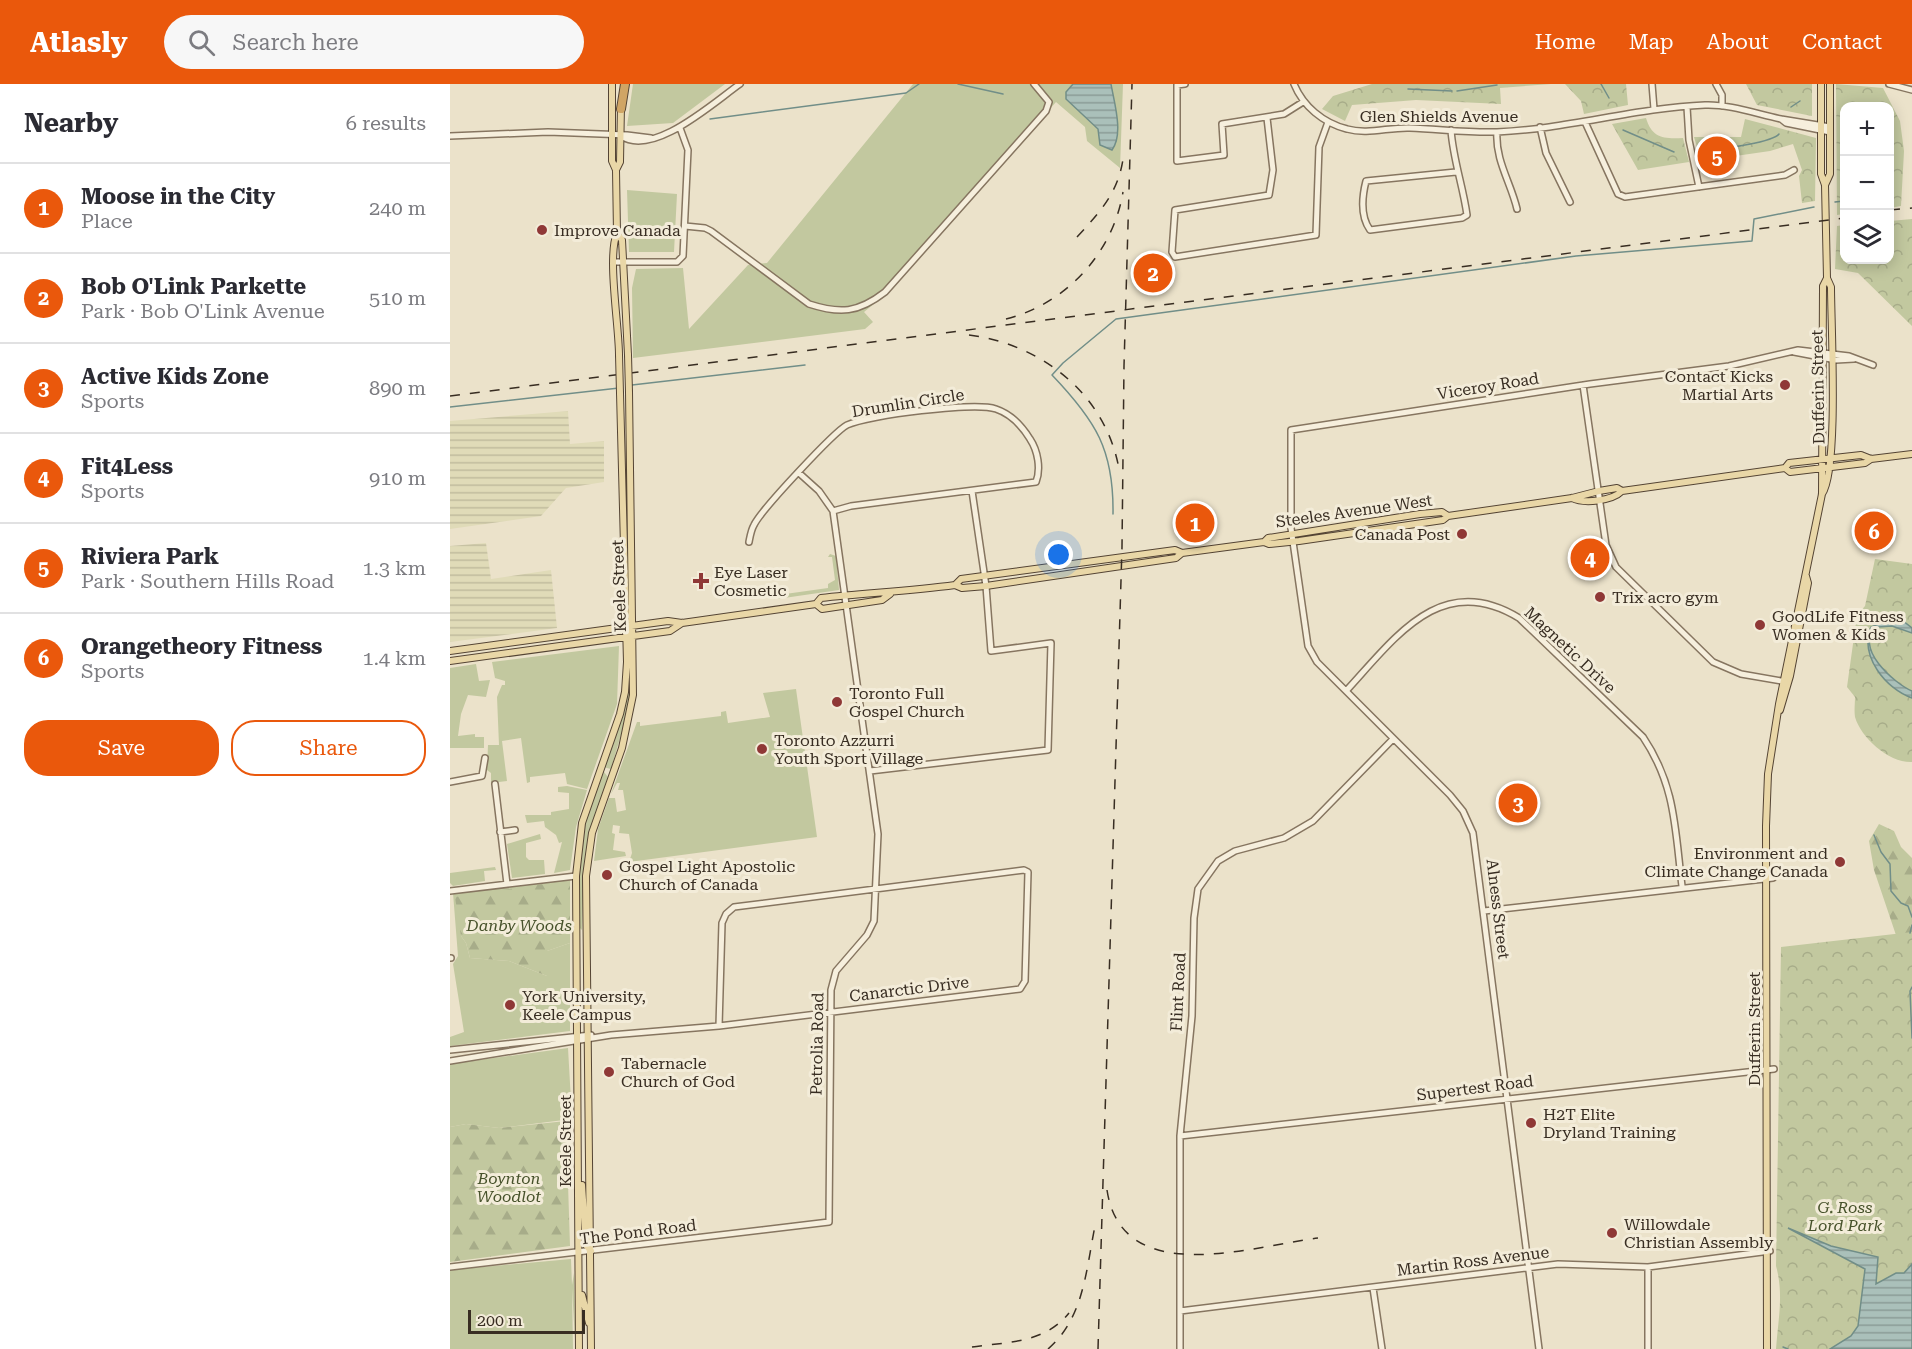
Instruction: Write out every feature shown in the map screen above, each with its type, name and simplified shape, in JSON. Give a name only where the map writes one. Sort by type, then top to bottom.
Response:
[{"type":"highway","points":[[621,109],[623,84]]},
{"type":"main road","name":"Keele Street","points":[[579,1349],[576,876],[582,823],[623,703],[626,637],[619,355],[614,262],[614,240],[617,233],[616,170],[612,161],[612,84]]},
{"type":"main road","name":"Dufferin Street","points":[[1821,88],[1821,174],[1825,185],[1827,278],[1831,287],[1833,458],[1827,487],[1822,494]]},
{"type":"main road","name":"Dufferin Street","points":[[1825,185],[1830,174],[1830,88]]},
{"type":"main road","name":"Keele Street","points":[[616,170],[620,162],[621,109]]},
{"type":"main road","name":"Keele Street","points":[[591,1349],[586,876],[589,845],[631,713],[634,636],[628,355],[622,240],[617,233]]},
{"type":"main road","name":"Dufferin Street","points":[[1767,1349],[1771,1069],[1768,774],[1802,583],[1806,576],[1822,494],[1823,285],[1827,278]]},
{"type":"main road","name":"Steeles Avenue West","points":[[1785,468],[1790,472],[1865,463],[1871,459],[1912,454]]},
{"type":"main road","name":"Steeles Avenue West","points":[[1572,498],[1579,502],[1615,497],[1622,491],[1785,468],[1789,464],[1823,459],[1861,455],[1871,459]]},
{"type":"main road","name":"Steeles Avenue West","points":[[450,651],[626,626],[668,621],[682,623],[816,604],[821,598],[881,591],[890,594],[955,585],[962,588],[986,586],[1176,558],[1182,554],[1264,542],[1443,520],[1448,516],[1572,498],[1617,488],[1622,491]]},
{"type":"main road","name":"Steeles Avenue West","points":[[1293,538],[1420,514],[1442,512],[1448,516]]},
{"type":"main road","points":[[1420,514],[1421,523]]},
{"type":"main road","name":"Steeles Avenue West","points":[[955,585],[961,579],[1175,550],[1182,554]]},
{"type":"main road","name":"Steeles Avenue West","points":[[816,604],[822,609],[882,600],[890,594]]},
{"type":"main road","name":"Steeles Avenue West","points":[[450,661],[670,631],[682,623]]},
{"type":"main road","points":[[599,770],[607,770],[612,775]]},
{"type":"main road","points":[[577,933],[586,934]]},
{"type":"main road","points":[[579,1165],[585,1209],[586,1245],[591,1252]]},
{"type":"main road","points":[[579,1253],[582,1293],[591,1331]]},
{"type":"street","points":[[450,136],[527,132],[651,138],[680,128],[740,84]]},
{"type":"street","points":[[685,226],[705,228],[711,231],[809,304],[826,309],[861,308],[885,292],[1046,111],[1049,102],[1034,84]]},
{"type":"street","points":[[1185,84],[1177,85],[1177,161],[1224,155],[1222,124],[1284,114],[1303,102]]},
{"type":"street","name":"Glen Shields Avenue","points":[[1294,84],[1303,102],[1328,122],[1347,130],[1366,132],[1407,128],[1497,132],[1585,122],[1654,109],[1722,106],[1781,119],[1788,118],[1820,124],[1830,130]]},
{"type":"street","points":[[1652,84],[1654,109]]},
{"type":"street","points":[[1716,84],[1722,95],[1722,106]]},
{"type":"street","points":[[1889,84],[1912,90]]},
{"type":"street","points":[[1687,107],[1689,140],[1699,187]]},
{"type":"street","points":[[1267,118],[1273,170],[1272,189],[1269,195],[1175,210],[1172,252],[1175,257],[1316,235],[1319,147],[1328,122]]},
{"type":"street","points":[[1585,122],[1618,194],[1626,197],[1785,175],[1794,170]]},
{"type":"street","points":[[1540,127],[1546,153],[1570,202]]},
{"type":"street","points":[[614,262],[677,262],[683,256],[688,150],[680,128]]},
{"type":"street","points":[[1451,130],[1456,172],[1465,196],[1467,215],[1462,218],[1370,230],[1364,222],[1363,201],[1366,181],[1456,172]]},
{"type":"street","points":[[1497,132],[1498,154],[1513,189],[1517,209]]},
{"type":"street","name":"Viceroy Road","points":[[1293,538],[1289,494],[1291,430],[1583,385],[1729,366],[1794,352],[1854,359],[1873,365]]},
{"type":"street","points":[[1583,385],[1606,545],[1616,567],[1706,656],[1725,670],[1786,682]]},
{"type":"street","name":"Drumlin Circle","points":[[799,473],[832,436],[857,421],[953,407],[986,406],[1007,414],[1034,445],[1040,473],[1036,482],[851,506],[833,511]]},
{"type":"street","points":[[749,542],[757,519],[799,473],[819,491],[833,511]]},
{"type":"street","points":[[870,771],[1048,750],[1051,644],[991,651],[985,577],[972,491]]},
{"type":"street","name":"Petrolia Road","points":[[829,1222],[830,1012],[834,977],[840,965],[870,930],[875,913],[878,830],[833,511]]},
{"type":"street","name":"Alness Street","points":[[1293,538],[1308,646],[1317,662],[1436,780],[1463,811],[1473,833],[1509,1098],[1539,1349]]},
{"type":"street","name":"Magnetic Drive","points":[[1346,691],[1422,614],[1436,607],[1460,601],[1482,602],[1500,607],[1519,618],[1643,737],[1658,759],[1672,802],[1682,886]]},
{"type":"street","name":"Flint Road","points":[[1180,1349],[1180,1136],[1192,1016],[1194,918],[1198,889],[1218,861],[1235,851],[1284,838],[1313,821],[1393,739]]},
{"type":"street","points":[[450,782],[482,776],[485,758]]},
{"type":"street","points":[[495,784],[507,884]]},
{"type":"street","points":[[500,832],[515,830]]},
{"type":"street","name":"Canarctic Drive","points":[[578,1039],[719,1026],[1022,988],[1025,981],[1028,872],[1024,870],[876,889]]},
{"type":"street","points":[[450,891],[576,876]]},
{"type":"street","points":[[1484,911],[1682,886],[1769,878]]},
{"type":"street","points":[[719,1026],[722,927],[730,910],[739,906],[876,889]]},
{"type":"street","points":[[450,1050],[578,1039]]},
{"type":"street","points":[[450,1061],[578,1039]]},
{"type":"street","name":"Supertest Road","points":[[1180,1136],[1771,1069]]},
{"type":"street","name":"The Pond Road","points":[[450,1267],[829,1222]]},
{"type":"street","name":"Martin Ross Avenue","points":[[1180,1311],[1576,1263],[1648,1267],[1768,1251]]},
{"type":"street","points":[[1648,1267],[1648,1349]]},
{"type":"street","points":[[1373,1288],[1382,1349]]},
{"type":"shaded area","points":[[568,411],[570,444],[604,441],[604,482],[566,488],[541,516],[450,529],[450,421]]},
{"type":"shaded area","points":[[486,543],[491,579],[551,570],[557,628],[450,642],[450,546]]},
{"type":"green space","points":[[633,84],[725,84],[673,123],[627,126]]},
{"type":"green space","points":[[913,84],[1123,84],[1120,168],[1087,141],[1085,127],[1056,102],[885,295],[864,312],[873,322],[865,329],[633,358],[632,288],[636,269],[683,268],[689,329],[748,265],[767,263]]},
{"type":"green space","points":[[1372,84],[1551,84],[1500,88],[1501,104],[1416,100],[1352,105],[1345,121],[1322,109],[1333,96]]},
{"type":"green space","points":[[1565,84],[1626,84],[1628,105],[1584,114],[1581,101]]},
{"type":"green space","points":[[1746,84],[1812,84],[1812,116],[1757,105]]},
{"type":"green space","points":[[1836,84],[1883,88],[1890,102],[1840,102],[1840,215],[1837,215]]},
{"type":"green space","points":[[1894,109],[1900,121],[1904,151],[1901,206],[1894,207]]},
{"type":"green space","points":[[1646,118],[1648,125],[1659,136],[1683,138],[1689,162],[1638,170],[1612,124]]},
{"type":"green space","points":[[1745,119],[1816,138],[1815,201],[1802,203],[1799,176],[1802,170],[1793,144],[1770,151],[1701,161],[1694,137],[1741,137]]},
{"type":"green space","points":[[627,190],[677,194],[674,252],[629,252]]},
{"type":"green space","points":[[1912,219],[1912,326],[1858,273],[1835,269],[1837,226],[1840,226],[1840,264],[1894,264],[1894,221]]},
{"type":"green space","points":[[1142,260],[1166,261],[1166,289],[1145,288],[1141,285]]},
{"type":"green space","points":[[830,554],[836,556],[839,590],[777,599],[777,592],[778,595],[828,588],[828,584],[835,580],[832,557],[828,557]]},
{"type":"green space","points":[[1875,559],[1912,564],[1912,762],[1885,754],[1863,733],[1855,717],[1855,697],[1847,687],[1857,615],[1865,606]]},
{"type":"green space","points":[[619,646],[617,704],[587,789],[567,784],[565,773],[530,777],[530,782],[527,783],[521,738],[502,741],[507,781],[491,783],[491,773],[487,770],[488,745],[499,745],[497,697],[502,685],[505,685],[505,681],[495,678],[492,662]]},
{"type":"green space","points":[[476,664],[479,681],[490,680],[486,697],[468,695],[461,714],[458,736],[475,734],[475,737],[484,737],[484,748],[450,748],[450,668]]},
{"type":"green space","points":[[630,669],[630,704],[611,769],[603,767]]},
{"type":"green space","points":[[796,689],[817,837],[629,862],[632,853],[629,834],[619,833],[620,826],[613,825],[612,833],[615,834],[613,850],[625,852],[626,856],[594,861],[598,829],[609,798],[615,798],[617,812],[626,810],[623,790],[618,790],[620,783],[617,783],[611,794],[637,722],[640,722],[640,726],[721,716],[721,712],[726,711],[728,723],[770,717],[763,693]]},
{"type":"green space","points":[[604,772],[608,777],[588,841],[584,870],[582,930],[579,927],[579,861],[587,812]]},
{"type":"green space","points":[[567,786],[587,790],[576,827],[570,870],[554,873],[562,842],[559,843],[556,835],[545,827],[544,821],[527,823],[525,815],[551,815],[551,812],[569,809],[569,793],[558,792],[558,787]]},
{"type":"green space","points":[[1879,824],[1894,831],[1901,847],[1912,858],[1912,1259],[1900,947],[1874,870],[1869,841]]},
{"type":"green space","points":[[540,834],[541,839],[526,843],[526,857],[529,860],[544,860],[545,874],[512,878],[507,844]]},
{"type":"green space","points":[[495,867],[496,870],[484,871],[485,881],[453,886],[450,883],[450,873]]},
{"type":"green space","points":[[570,878],[461,936],[466,943],[470,958],[509,961],[547,976],[547,951],[570,943],[570,1031],[450,1046],[450,1037],[464,1032],[453,964],[458,956],[453,893]]},
{"type":"green space","name":"Danby Woods","points":[[570,880],[570,943],[547,951],[547,976],[509,961],[470,958],[466,943],[461,936],[455,897]]},
{"type":"green space","name":"G. Ross Lord Park","points":[[1912,932],[1912,1349],[1776,1349],[1780,1297],[1776,1266],[1781,947]]},
{"type":"green space","points":[[568,1048],[572,1119],[499,1128],[466,1124],[450,1127],[450,1064]]},
{"type":"green space","name":"Boynton Woodlot","points":[[566,1121],[570,1246],[450,1262],[450,1127],[466,1124],[499,1128]]},
{"type":"green space","points":[[571,1259],[572,1285],[574,1273],[575,1340],[572,1288],[573,1349],[450,1349],[450,1270]]},
{"type":"water","points":[[1073,84],[1111,84],[1118,127],[1116,143],[1112,150],[1100,145],[1098,129],[1066,99],[1066,92]]},
{"type":"water","points":[[1893,618],[1903,621],[1912,628],[1912,633],[1892,626],[1878,627],[1871,635],[1872,654],[1887,673],[1912,691],[1912,698],[1902,694],[1884,679],[1872,660],[1869,649],[1868,638],[1871,627]]},
{"type":"water","points":[[1788,1228],[1831,1246],[1878,1257],[1876,1284],[1896,1273],[1904,1273],[1912,1264],[1912,1349],[1830,1349],[1851,1336],[1858,1326],[1865,1269]]},
{"type":"waterway","points":[[710,119],[906,93],[919,84]]},
{"type":"waterway","points":[[958,84],[1003,94]]},
{"type":"waterway","points":[[1601,84],[1609,98]]},
{"type":"waterway","points":[[1457,91],[1497,85]]},
{"type":"waterway","points":[[1408,89],[1452,91]]},
{"type":"waterway","points":[[1791,107],[1800,101]]},
{"type":"waterway","points":[[1623,130],[1674,152]]},
{"type":"waterway","points":[[1712,149],[1758,142],[1779,134]]},
{"type":"waterway","points":[[1835,202],[1840,201]]},
{"type":"waterway","points":[[1113,514],[1110,472],[1099,438],[1080,407],[1052,375],[1116,319],[1576,256],[1752,241],[1754,219],[1814,207]]},
{"type":"waterway","points":[[632,385],[805,365]]},
{"type":"waterway","points":[[450,407],[619,388]]},
{"type":"waterway","points":[[1874,835],[1881,852],[1890,864],[1891,891],[1901,903],[1908,906],[1912,917]]},
{"type":"waterway","points":[[1910,933],[1912,925]]},
{"type":"waterway","points":[[1912,987],[1910,991],[1912,1038]]},
{"type":"waterway","points":[[1783,1347],[1788,1349]]},
{"type":"railway","points":[[1098,1349],[1122,547],[1124,366],[1132,84]]},
{"type":"railway","points":[[1077,237],[1107,201],[1117,182],[1123,159]]},
{"type":"railway","points":[[1006,319],[1028,312],[1048,301],[1083,273],[1109,235],[1118,214],[1123,192]]},
{"type":"railway","points":[[1894,210],[1912,208]]},
{"type":"railway","points":[[450,396],[1840,219]]},
{"type":"railway","points":[[969,335],[996,340],[1021,349],[1045,362],[1066,378],[1085,396],[1100,418],[1112,442],[1119,469]]},
{"type":"railway","points":[[1107,1190],[1118,1221],[1137,1241],[1163,1251],[1194,1254],[1227,1253],[1318,1238]]},
{"type":"railway","points":[[1048,1349],[1060,1337],[1076,1308],[1086,1276],[1095,1226]]},
{"type":"railway","points":[[972,1347],[1037,1336],[1059,1323],[1069,1313]]},
{"type":"place","name":"Riviera Park","points":[[1717,156]]},
{"type":"place","name":"Improve Canada","points":[[542,230]]},
{"type":"place","name":"Bob O'Link Parkette","points":[[1153,273]]},
{"type":"place","name":"Contact Kicks Martial Arts","points":[[1785,385]]},
{"type":"place","name":"Moose in the City","points":[[1195,523]]},
{"type":"place","name":"Orangetheory Fitness","points":[[1874,531]]},
{"type":"place","name":"Canada Post","points":[[1462,534]]},
{"type":"place","name":"Fit4Less","points":[[1590,558]]},
{"type":"place","name":"Eye Laser Cosmetic","points":[[701,581]]},
{"type":"place","name":"Trix acro gym","points":[[1600,597]]},
{"type":"place","name":"GoodLife Fitness Women & Kids","points":[[1760,625]]},
{"type":"place","name":"Toronto Full Gospel Church","points":[[837,702]]},
{"type":"place","name":"Toronto Azzurri Youth Sport Village","points":[[762,749]]},
{"type":"place","name":"Active Kids Zone","points":[[1518,803]]},
{"type":"place","name":"Environment and Climate Change Canada","points":[[1840,862]]},
{"type":"place","name":"Gospel Light Apostolic Church of Canada","points":[[607,875]]},
{"type":"place","name":"York University, Keele Campus","points":[[510,1005]]},
{"type":"place","name":"Tabernacle Church of God","points":[[609,1072]]},
{"type":"place","name":"H2T Elite Dryland Training","points":[[1531,1123]]},
{"type":"place","name":"Willowdale Christian Assembly","points":[[1612,1233]]}]
